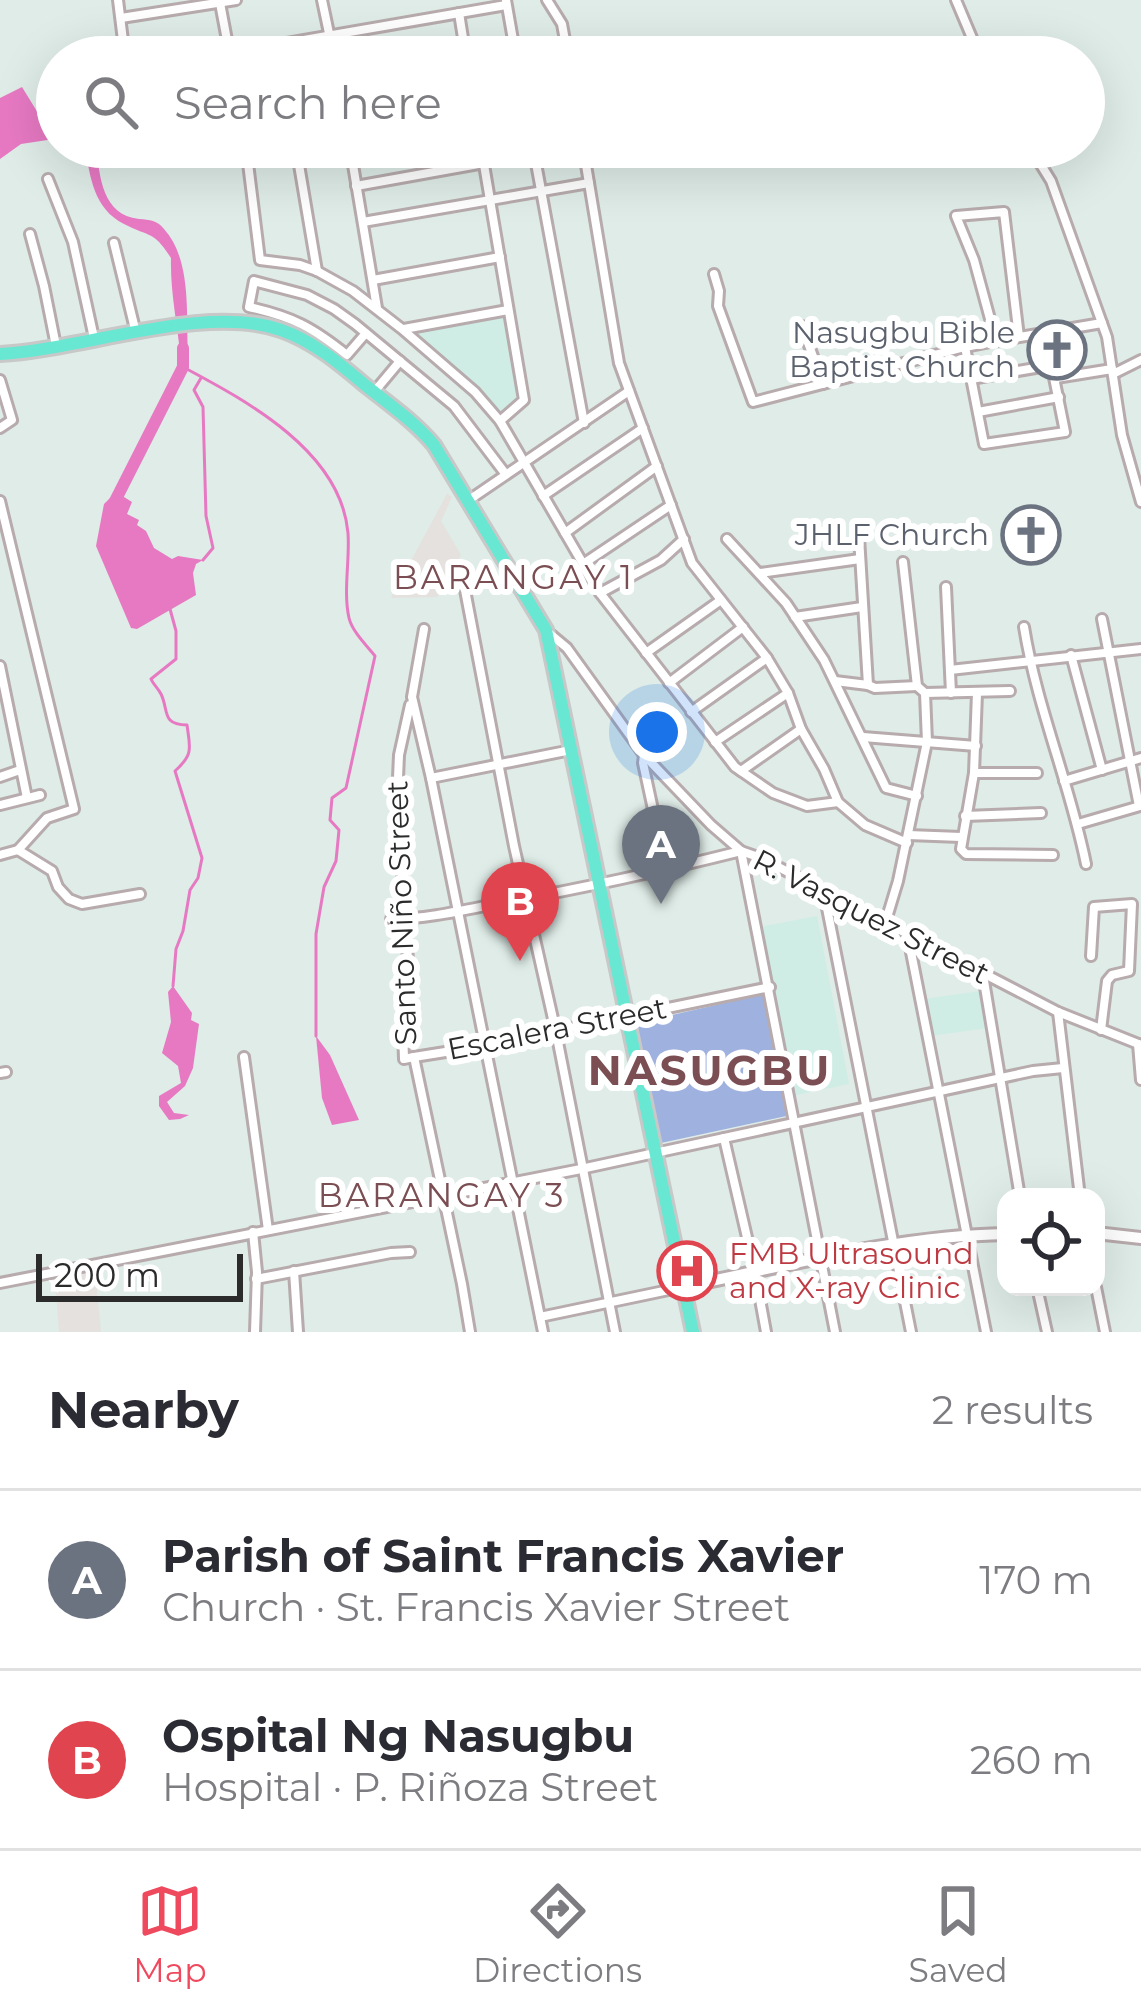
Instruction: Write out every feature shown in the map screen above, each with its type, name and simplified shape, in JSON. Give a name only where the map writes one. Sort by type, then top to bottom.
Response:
[{"type":"main road","points":[[0,354],[190,325],[250,323],[280,329],[313,344],[427,437],[546,630],[693,1332]]},
{"type":"main road","points":[[683,1287],[893,1242],[997,1234]]},
{"type":"main road","points":[[1105,1234],[1141,1238]]},
{"type":"street","points":[[118,0],[123,36]]},
{"type":"street","points":[[121,18],[187,4],[236,0]]},
{"type":"street","points":[[322,0],[331,36]]},
{"type":"street","points":[[548,0],[564,36]]},
{"type":"street","points":[[956,0],[971,36]]},
{"type":"street","points":[[220,3],[226,36]]},
{"type":"street","points":[[337,36],[506,3],[512,36]]},
{"type":"street","points":[[459,14],[463,36]]},
{"type":"street","points":[[249,168],[260,260],[317,271],[378,309],[475,392],[500,422],[600,593],[715,742],[741,771],[773,793],[807,806],[838,802]]},
{"type":"street","points":[[300,168],[317,271]]},
{"type":"street","points":[[354,168],[378,309]]},
{"type":"street","points":[[356,186],[456,168]]},
{"type":"street","points":[[485,168],[524,400],[500,422]]},
{"type":"street","points":[[537,168],[584,423]]},
{"type":"street","points":[[586,168],[619,363],[692,563],[767,658],[838,802],[866,825],[908,839],[961,837]]},
{"type":"street","points":[[1043,168],[1102,323],[1141,502]]},
{"type":"street","points":[[48,179],[74,242],[94,340]]},
{"type":"street","points":[[363,222],[589,183]]},
{"type":"street","points":[[996,341],[974,260],[956,216],[1004,212],[1019,338]]},
{"type":"street","points":[[30,234],[56,346]]},
{"type":"street","points":[[114,244],[136,333]]},
{"type":"street","points":[[373,280],[500,257]]},
{"type":"street","points":[[714,274],[718,306],[753,402],[965,347],[1102,323]]},
{"type":"street","points":[[366,333],[347,355],[314,329],[249,307],[254,280],[307,295],[366,333],[454,406],[504,472]]},
{"type":"street","points":[[402,329],[508,310]]},
{"type":"street","points":[[802,326],[823,384]]},
{"type":"street","points":[[965,347],[984,444],[1065,432],[1045,333]]},
{"type":"street","points":[[1056,379],[1112,372],[1141,360]]},
{"type":"street","points":[[374,392],[400,361]]},
{"type":"street","points":[[971,379],[1052,365]]},
{"type":"street","points":[[0,380],[12,420],[0,428]]},
{"type":"street","points":[[468,501],[629,391]]},
{"type":"street","points":[[978,412],[1059,397]]},
{"type":"street","points":[[543,496],[643,428]]},
{"type":"street","points":[[565,533],[657,466]]},
{"type":"street","points":[[0,501],[74,809],[47,818],[18,850],[0,855]]},
{"type":"street","points":[[583,564],[671,505]]},
{"type":"street","points":[[859,537],[868,685]]},
{"type":"street","points":[[600,593],[661,560],[684,539]]},
{"type":"street","points":[[727,539],[795,617],[824,660],[886,788],[917,796]]},
{"type":"street","points":[[759,573],[860,559]]},
{"type":"street","points":[[885,924],[927,742],[902,562]]},
{"type":"street","points":[[946,587],[951,693]]},
{"type":"street","points":[[465,590],[615,1332]]},
{"type":"street","points":[[646,653],[721,600]]},
{"type":"street","points":[[795,617],[862,607]]},
{"type":"street","points":[[1078,824],[1140,806],[1136,760],[1102,619]]},
{"type":"street","points":[[669,683],[743,627]]},
{"type":"street","points":[[1024,627],[1029,662],[1086,864]]},
{"type":"street","name":"Santo Niño Street","points":[[424,629],[397,776],[411,1003],[403,1028],[404,1059],[414,1057],[470,1332]]},
{"type":"street","name":"R. Vasquez Street","points":[[546,630],[567,648],[644,755],[741,851],[1058,1012],[1139,1044]]},
{"type":"street","points":[[950,670],[1141,649]]},
{"type":"street","points":[[1072,655],[1102,770]]},
{"type":"street","points":[[692,712],[767,658]]},
{"type":"street","points":[[0,666],[27,798]]},
{"type":"street","points":[[834,681],[951,693],[1010,692]]},
{"type":"street","points":[[715,742],[788,693]]},
{"type":"street","points":[[977,693],[974,773],[961,849],[965,854],[1053,855]]},
{"type":"street","points":[[412,697],[543,1332]]},
{"type":"street","points":[[741,771],[801,729]]},
{"type":"street","points":[[861,737],[976,746]]},
{"type":"street","points":[[431,778],[571,750]]},
{"type":"street","points":[[644,755],[666,870]]},
{"type":"street","points":[[1064,781],[1136,760]]},
{"type":"street","points":[[0,777],[20,770]]},
{"type":"street","points":[[974,773],[1037,773]]},
{"type":"street","points":[[0,805],[40,795]]},
{"type":"street","points":[[965,816],[1041,813]]},
{"type":"street","points":[[18,850],[52,871],[58,887],[82,904],[140,894]]},
{"type":"street","points":[[391,919],[599,884],[741,851],[835,1332]]},
{"type":"street","points":[[824,892],[911,1332]]},
{"type":"street","points":[[1091,956],[1094,907],[1132,904],[1129,971],[1107,981],[1101,1030]]},
{"type":"street","points":[[907,936],[986,1332]]},
{"type":"street","points":[[983,974],[1019,1188]]},
{"type":"street","name":"Escalera Street","points":[[414,1057],[770,987]]},
{"type":"street","points":[[1058,1012],[1079,1188]]},
{"type":"street","points":[[1139,1044],[1141,1080]]},
{"type":"street","points":[[244,1057],[268,1230]]},
{"type":"street","points":[[0,1282],[581,1169],[1063,1068]]},
{"type":"street","points":[[724,1138],[766,1332]]},
{"type":"street","points":[[253,1232],[255,1332]]},
{"type":"street","points":[[256,1279],[410,1252]]},
{"type":"street","points":[[294,1270],[298,1332]]},
{"type":"street","points":[[540,1317],[683,1287]]},
{"type":"street","points":[[1039,1296],[1047,1332]]},
{"type":"street","points":[[1098,1296],[1105,1332]]},
{"type":"shaded area","points":[[22,87],[36,110],[36,142],[21,144],[0,159],[0,98]]},
{"type":"shaded area","points":[[99,168],[105,193],[117,210],[156,222],[173,242],[187,306],[188,355],[181,362],[171,258],[155,239],[106,210],[89,170]]},
{"type":"shaded area","points":[[506,314],[522,399],[500,419],[408,332]]},
{"type":"shaded area","points":[[447,494],[452,497],[441,521],[461,555],[437,597],[391,598]]},
{"type":"shaded area","points":[[111,497],[132,502],[127,514],[139,520],[137,525],[146,531],[154,548],[172,559],[203,560],[193,573],[196,595],[137,629],[131,628],[96,546],[104,504]]},
{"type":"shaded area","points":[[817,916],[849,1084],[796,1095],[760,927]]},
{"type":"shaded area","points":[[173,986],[192,1013],[191,1020],[199,1024],[193,1068],[185,1086],[167,1102],[174,1113],[189,1115],[169,1120],[159,1106],[159,1096],[181,1083],[178,1066],[162,1053],[171,1022],[168,992]]},
{"type":"shaded area","points":[[981,991],[988,1028],[930,1036],[924,999]]},
{"type":"shaded area","points":[[764,994],[791,1115],[661,1143],[637,1023]]},
{"type":"shaded area","points":[[316,1036],[330,1055],[359,1120],[332,1125],[322,1098]]},
{"type":"shaded area","points":[[95,1270],[101,1332],[59,1332],[55,1277]]},
{"type":"waterway","points":[[111,509],[183,367],[183,348]]},
{"type":"waterway","points":[[183,367],[236,396],[288,433],[329,478],[342,504],[348,533],[349,618],[375,656],[346,788],[332,798],[330,820],[339,830],[336,861],[324,887],[316,934],[316,1036]]},
{"type":"waterway","points":[[201,378],[194,390],[203,407],[206,516],[213,548],[203,560]]},
{"type":"waterway","points":[[170,609],[176,659],[151,679],[169,719],[187,725],[189,750],[175,771],[202,858],[176,949],[173,986]]},
{"type":"place","name":"Nasugbu Bible Baptist Church","points":[[1057,350]]},
{"type":"place","name":"JHLF Church","points":[[1031,535]]},
{"type":"place","name":"Parish of Saint Francis Xavier","points":[[661,904]]},
{"type":"place","name":"Ospital Ng Nasugbu","points":[[520,961]]},
{"type":"place","name":"FMB Ultrasound and X-ray Clinic","points":[[687,1271]]},
{"type":"district","name":"BARANGAY 1","points":[[514,577]]},
{"type":"district","name":"NASUGBU","points":[[710,1070]]},
{"type":"district","name":"BARANGAY 3","points":[[442,1195]]}]
